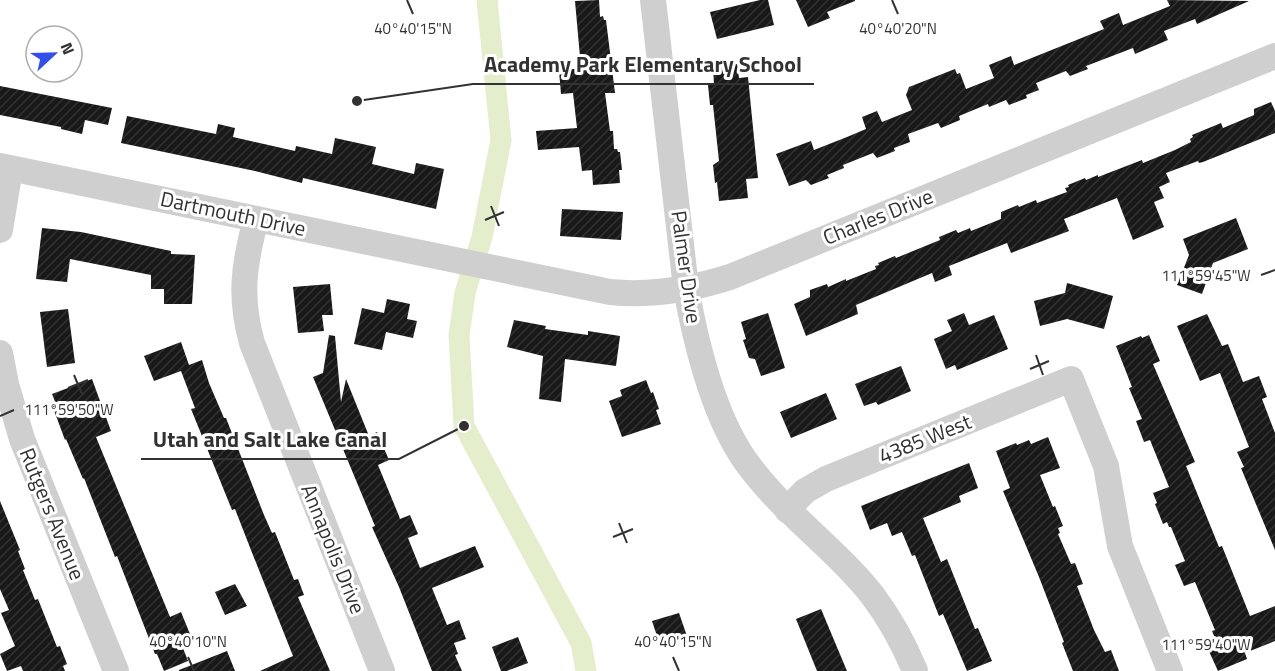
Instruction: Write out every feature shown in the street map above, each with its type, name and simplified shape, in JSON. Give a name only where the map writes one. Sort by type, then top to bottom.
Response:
[{"type":"street","name":"Palmer Drive","points":[[653,0],[686,288],[692,322],[716,400],[732,437],[749,467],[787,510],[872,595],[897,633],[915,671]]},
{"type":"street","name":"Charles Drive","points":[[478,265],[610,292],[637,293],[712,283],[1275,56]]},
{"type":"street","name":"Dartmouth Drive","points":[[5,168],[478,265]]},
{"type":"street","points":[[0,230],[5,168]]},
{"type":"street","name":"Annapolis Drive","points":[[256,219],[244,270],[244,308],[247,326],[382,671]]},
{"type":"street","name":"Rutgers Avenue","points":[[0,353],[22,439],[116,671]]},
{"type":"street","name":"4385 West","points":[[787,510],[805,491],[826,479],[1071,379],[1106,466],[1120,546],[1170,671]]},
{"type":"building","points":[[599,0],[600,17],[603,16],[606,20],[615,93],[605,93],[610,131],[613,131],[614,149],[620,152],[622,170],[619,170],[620,183],[593,185],[592,170],[582,171],[579,147],[538,150],[536,131],[577,128],[573,93],[561,94],[559,71],[581,68],[575,1]]},
{"type":"building","points":[[768,0],[774,25],[717,39],[710,12]]},
{"type":"building","points":[[796,0],[855,1],[827,12],[830,18],[808,27]]},
{"type":"building","points":[[1167,0],[1249,1],[1197,24],[1195,19],[1164,31],[1168,40],[1135,54],[1133,48],[1086,66],[1088,69],[1070,76],[1066,71],[1036,83],[1039,90],[1026,95],[1027,98],[1009,105],[1006,100],[989,107],[988,104],[959,116],[960,120],[941,128],[938,123],[908,134],[910,142],[894,148],[895,151],[877,158],[873,153],[843,165],[844,168],[827,175],[829,178],[811,185],[806,180],[789,186],[776,154],[811,141],[814,150],[866,129],[862,117],[877,111],[882,122],[912,110],[906,95],[909,87],[955,69],[957,74],[960,73],[966,89],[994,78],[989,65],[1011,56],[1014,65],[1104,29],[1100,21],[1119,13],[1123,25],[1170,6]]},
{"type":"building","points":[[737,64],[739,78],[748,77],[758,178],[746,179],[748,198],[719,201],[713,165],[719,161],[713,105],[710,105],[708,85],[714,85],[713,66]]},
{"type":"building","points":[[0,86],[112,108],[108,125],[85,120],[82,134],[61,129],[61,127],[0,115]]},
{"type":"building","points":[[1271,102],[1275,111],[1275,133],[1203,162],[1198,161],[1166,173],[1170,182],[1159,187],[1164,198],[1154,202],[1164,227],[1133,240],[1117,198],[1064,219],[1069,231],[1011,253],[1007,243],[949,266],[952,275],[935,282],[932,273],[856,305],[858,314],[806,336],[794,304],[810,297],[810,290],[827,284],[828,287],[876,269],[875,266],[879,265],[878,263],[940,240],[939,237],[956,230],[958,233],[970,228],[971,231],[1001,219],[1001,212],[1036,200],[1037,203],[1067,192],[1065,188],[1069,187],[1068,185],[1085,178],[1086,180],[1098,175],[1098,177],[1142,160],[1143,163],[1175,150],[1191,142],[1192,135],[1221,123],[1223,128],[1254,115],[1254,109]]},
{"type":"building","points":[[127,116],[216,134],[218,124],[235,128],[233,137],[295,151],[296,146],[332,154],[335,138],[376,147],[372,164],[414,174],[416,163],[444,169],[436,209],[303,178],[302,183],[121,143]]},
{"type":"building","points":[[562,209],[623,212],[621,240],[560,236]]},
{"type":"building","points":[[1236,218],[1248,249],[1213,263],[1202,294],[1177,285],[1189,255],[1183,239]]},
{"type":"building","points":[[42,228],[81,232],[171,251],[171,254],[195,255],[192,304],[164,304],[164,289],[151,289],[151,275],[70,259],[67,282],[36,279]]},
{"type":"building","points":[[1067,283],[1113,296],[1104,329],[1067,319],[1040,326],[1034,301],[1065,293]]},
{"type":"building","points":[[330,284],[333,315],[322,315],[324,331],[298,333],[293,287]]},
{"type":"building","points":[[387,299],[410,304],[407,319],[417,321],[413,338],[386,332],[382,350],[354,344],[362,308],[384,313]]},
{"type":"building","points":[[68,309],[75,363],[47,367],[40,312]]},
{"type":"building","points":[[768,313],[785,368],[761,376],[755,359],[749,358],[743,340],[746,339],[741,322]]},
{"type":"building","points":[[964,313],[969,325],[994,315],[1008,349],[957,370],[955,365],[946,369],[934,339],[952,331],[947,320]]},
{"type":"building","points":[[1207,314],[1222,346],[1228,344],[1243,382],[1259,376],[1267,397],[1262,399],[1275,433],[1275,550],[1241,468],[1244,467],[1237,452],[1249,447],[1220,373],[1200,381],[1177,326]]},
{"type":"building","points":[[514,320],[546,326],[545,329],[588,335],[588,331],[620,336],[616,366],[565,359],[561,402],[539,399],[543,356],[507,347]]},
{"type":"building","points":[[329,335],[335,336],[341,402],[346,379],[369,436],[377,432],[389,460],[378,465],[400,519],[410,515],[418,534],[408,538],[420,568],[475,546],[484,567],[432,588],[447,625],[459,620],[466,639],[454,643],[458,654],[455,655],[462,671],[432,671],[399,587],[372,527],[375,526],[313,377],[323,373]]},
{"type":"building","points":[[1149,335],[1160,361],[1153,364],[1195,462],[1186,466],[1250,616],[1275,606],[1275,641],[1245,653],[1247,659],[1218,671],[1207,647],[1217,643],[1212,631],[1215,630],[1195,582],[1184,586],[1175,565],[1185,561],[1171,527],[1167,522],[1163,524],[1155,504],[1157,503],[1153,493],[1169,487],[1150,440],[1144,442],[1136,421],[1142,419],[1129,388],[1132,387],[1116,346]]},
{"type":"building","points":[[181,342],[189,365],[202,360],[209,383],[226,418],[264,515],[272,533],[275,532],[294,580],[298,579],[304,595],[298,597],[330,671],[260,671],[293,656],[235,509],[232,510],[191,409],[195,408],[181,371],[154,381],[144,356]]},
{"type":"building","points":[[901,366],[911,391],[878,405],[876,402],[864,406],[855,384]]},
{"type":"building","points":[[92,379],[111,431],[96,437],[170,617],[181,612],[190,634],[179,638],[188,661],[164,671],[52,405],[56,404],[52,394]]},
{"type":"building","points":[[646,380],[659,409],[656,410],[661,424],[622,437],[609,401],[622,396],[620,390]]},
{"type":"building","points":[[826,393],[837,419],[791,438],[780,412]]},
{"type":"building","points":[[1048,437],[1060,468],[1040,475],[1063,526],[1058,528],[1060,533],[1058,534],[1071,564],[1075,563],[1083,584],[1077,586],[1094,630],[1105,652],[1111,650],[1119,671],[1073,671],[1039,577],[1003,491],[1010,488],[996,451],[1016,443],[1017,445],[1029,440],[1031,444]]},
{"type":"building","points":[[969,463],[978,488],[959,496],[961,502],[923,518],[941,562],[947,559],[975,629],[978,628],[992,661],[967,671],[943,614],[939,616],[915,555],[912,556],[902,532],[892,536],[887,523],[870,530],[861,506]]},
{"type":"building","points":[[0,501],[20,550],[18,551],[25,569],[23,570],[35,600],[38,599],[57,647],[60,646],[67,664],[63,666],[65,671],[23,671],[21,666],[7,671],[0,654],[15,646],[1,613],[9,610],[0,589]]},
{"type":"building","points":[[235,584],[247,606],[225,615],[215,592]]},
{"type":"building","points":[[821,609],[847,671],[817,671],[796,619]]},
{"type":"building","points":[[679,613],[688,639],[661,648],[652,621]]},
{"type":"building","points":[[518,637],[528,663],[501,671],[492,647]]},
{"type":"building","points":[[227,651],[235,671],[179,671],[179,670]]},
{"type":"waterway","points":[[487,0],[501,140],[482,237],[465,293],[459,335],[464,426],[581,643],[586,671]]},
{"type":"place","name":"Academy Park Elementary School","points":[[357,101]]},
{"type":"place","name":"Utah and Salt Lake Canal","points":[[464,426]]}]
